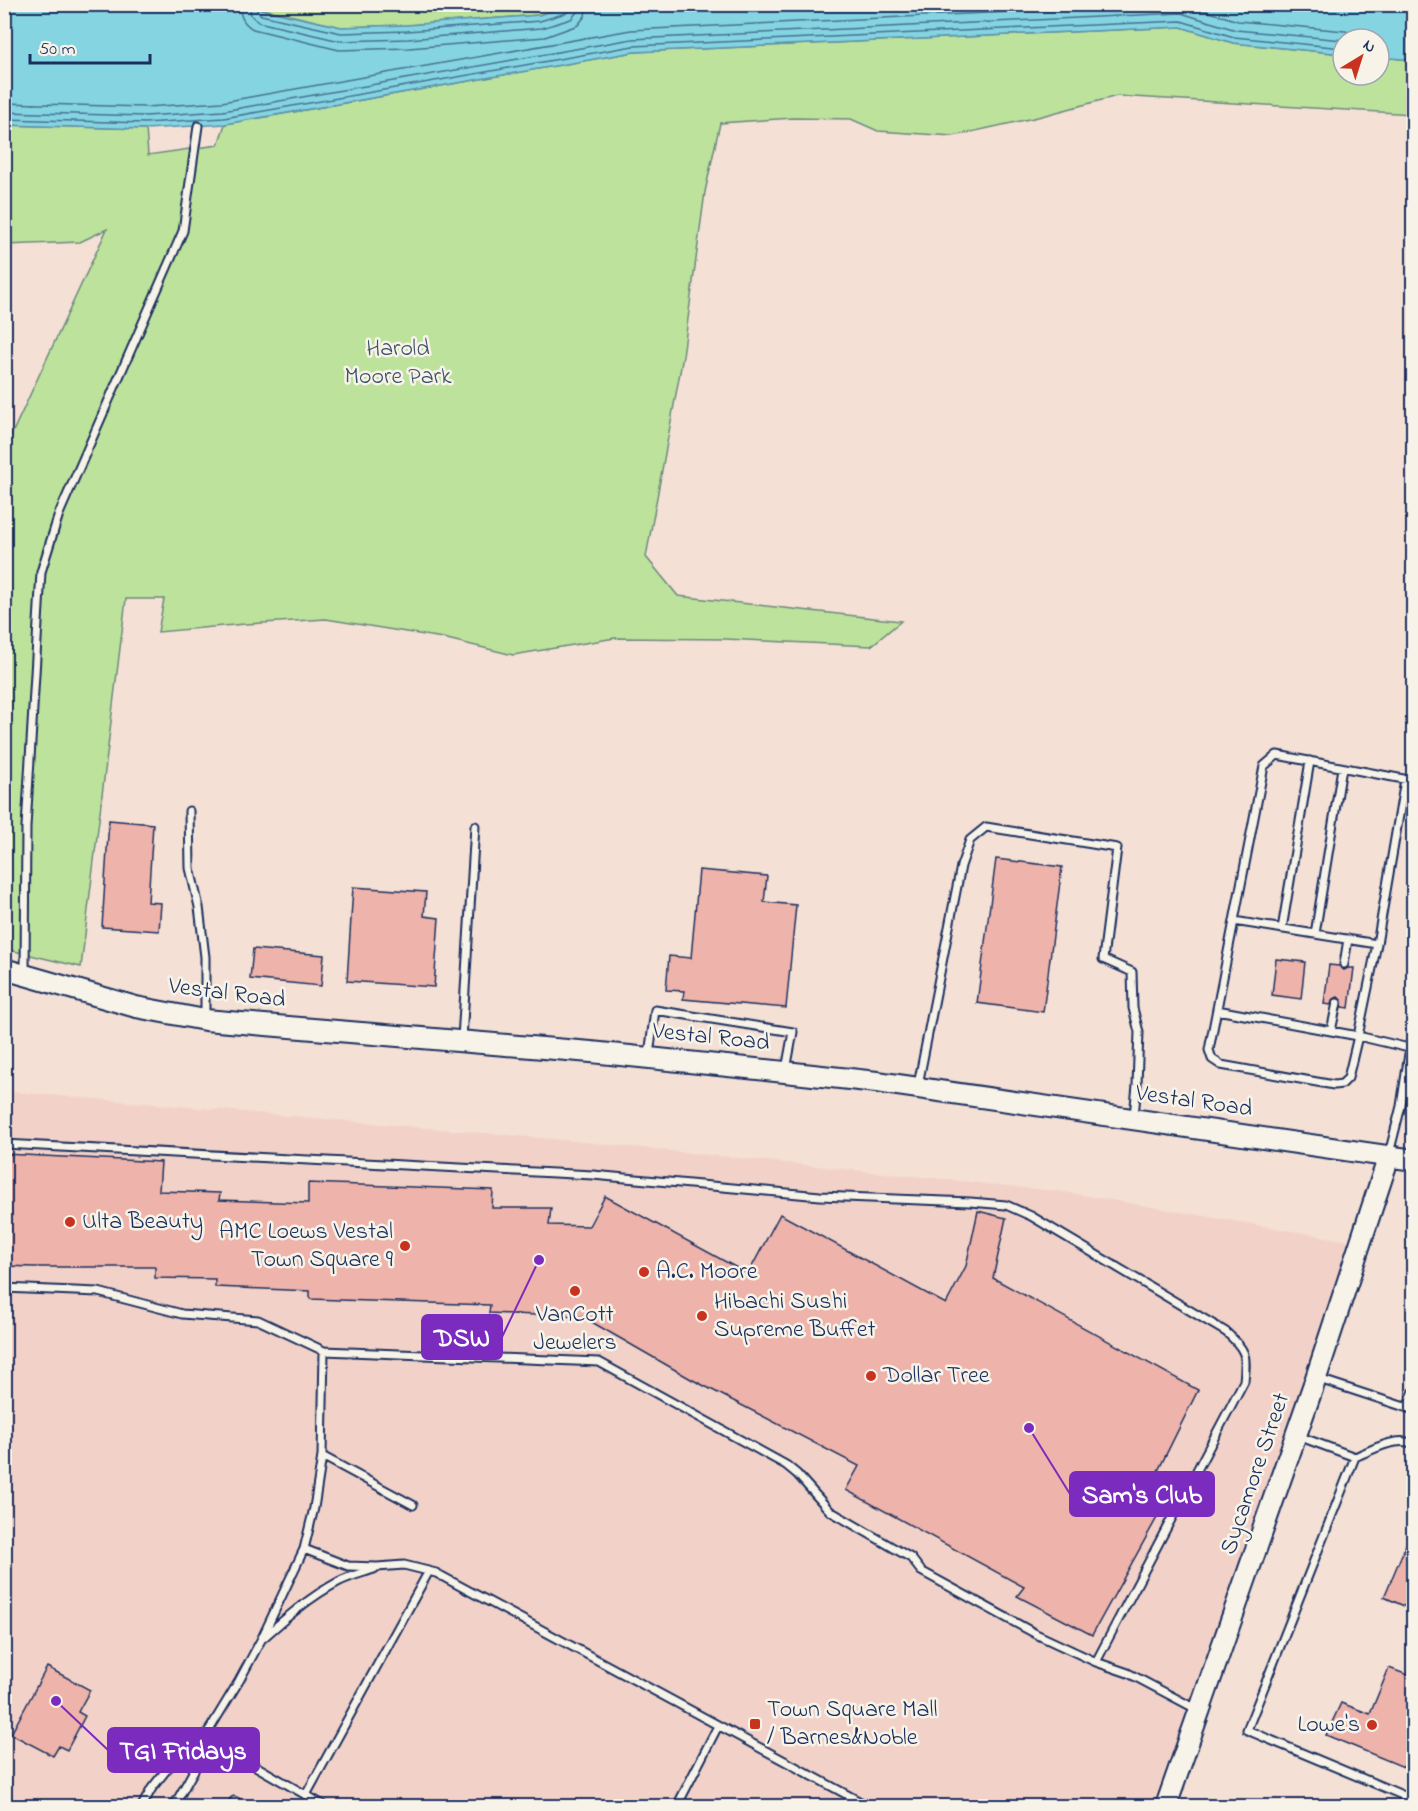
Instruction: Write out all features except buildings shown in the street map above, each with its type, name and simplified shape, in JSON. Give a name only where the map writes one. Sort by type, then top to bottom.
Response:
[{"type":"street","name":"Vestal Road","points":[[4,969],[136,1007],[205,1020],[649,1057],[785,1071],[1413,1160]]},
{"type":"street","name":"Sycamore Street","points":[[1166,1806],[1316,1378],[1389,1156]]},
{"type":"lane","points":[[25,976],[26,827],[41,572],[59,514],[183,231],[198,126]]},
{"type":"lane","points":[[1405,780],[1377,944],[1348,1078],[1342,1084],[1334,1085],[1221,1065],[1212,1059],[1209,1050],[1264,766],[1277,755],[1413,781]]},
{"type":"lane","points":[[1282,929],[1310,761]]},
{"type":"lane","points":[[1315,934],[1342,768]]},
{"type":"lane","points":[[189,811],[190,868],[199,907],[206,957],[205,1020]]},
{"type":"lane","points":[[462,1041],[476,826]]},
{"type":"lane","points":[[917,1088],[961,866],[970,840],[986,827],[1118,848],[1103,959],[1132,972],[1133,1008],[1139,1032],[1133,1119]]},
{"type":"lane","points":[[1234,921],[1377,944]]},
{"type":"lane","points":[[1344,964],[1348,939]]},
{"type":"lane","points":[[1331,1031],[1337,1002]]},
{"type":"lane","points":[[649,1057],[655,1010],[793,1032],[785,1071]]},
{"type":"lane","points":[[1217,1010],[1410,1048]]},
{"type":"lane","points":[[1389,1156],[1401,1106],[1413,1021]]},
{"type":"lane","points":[[4,1143],[593,1175],[820,1196],[1006,1205],[1031,1216],[1226,1332],[1240,1344],[1246,1360],[1244,1381],[1096,1662]]},
{"type":"lane","points":[[4,1288],[98,1292],[182,1314],[258,1320],[324,1351],[598,1362],[786,1465],[830,1511],[911,1558],[921,1571],[1038,1635],[1096,1662],[1128,1673],[1200,1711]]},
{"type":"lane","points":[[174,1806],[197,1765],[205,1737],[261,1640],[304,1550],[314,1508],[322,1456],[324,1351]]},
{"type":"lane","points":[[1316,1378],[1410,1409],[1413,1391]]},
{"type":"lane","points":[[1296,1436],[1355,1457],[1381,1446],[1406,1441],[1413,1444]]},
{"type":"lane","points":[[322,1456],[413,1505]]},
{"type":"lane","points":[[1355,1457],[1247,1730],[1413,1800]]},
{"type":"lane","points":[[304,1550],[348,1566],[404,1565],[436,1573],[855,1803],[868,1806]]},
{"type":"lane","points":[[261,1640],[296,1608],[314,1596],[340,1581],[377,1567]]},
{"type":"lane","points":[[306,1795],[429,1571]]},
{"type":"lane","points":[[677,1806],[718,1726]]},
{"type":"lane","points":[[205,1737],[325,1806]]},
{"type":"lane","points":[[142,1806],[152,1788],[179,1754],[205,1737]]},
{"type":"lane","points":[[231,1806],[234,1801],[244,1806]]},
{"type":"shaded area","points":[[4,1091],[565,1140],[1065,1192],[1361,1243],[1166,1806],[5,1806]]},
{"type":"green space","points":[[268,4],[573,5],[539,15],[407,25],[341,27],[259,8]]},
{"type":"green space","name":"Harold Moore Park","points":[[1181,27],[1233,43],[1331,53],[1331,87],[1391,87],[1391,58],[1413,60],[1413,114],[1117,96],[953,136],[878,131],[851,119],[793,118],[720,123],[705,192],[683,356],[646,557],[678,596],[901,621],[871,646],[726,639],[615,638],[513,655],[443,638],[326,619],[158,632],[164,599],[126,599],[81,967],[5,949],[4,672],[10,438],[107,229],[80,242],[5,245],[5,125],[146,129],[148,155],[218,145],[225,124],[634,52]]},
{"type":"water","points":[[573,4],[1413,5],[1413,60],[1391,58],[1391,27],[1331,27],[1331,53],[1233,43],[1181,27],[634,52],[225,124],[146,129],[5,125],[5,5],[268,5],[260,9],[341,27],[407,25],[539,15]]},
{"type":"place","name":"Ulta Beauty","points":[[70,1222]]},
{"type":"place","name":"AMC Loews Vestal Town Square 9","points":[[405,1246]]},
{"type":"place","name":"DSW","points":[[539,1260]]},
{"type":"place","name":"A.C. Moore","points":[[644,1272]]},
{"type":"place","name":"VanCott Jewelers","points":[[575,1291]]},
{"type":"place","name":"Hibachi Sushi Supreme Buffet","points":[[702,1316]]},
{"type":"place","name":"Dollar Tree","points":[[871,1376]]},
{"type":"place","name":"Sam's Club","points":[[1029,1428]]},
{"type":"place","name":"TGI Fridays","points":[[56,1701]]},
{"type":"place","name":"Town Square Mall / Barnes&Noble","points":[[755,1724]]},
{"type":"place","name":"Lowe's","points":[[1372,1725]]}]
